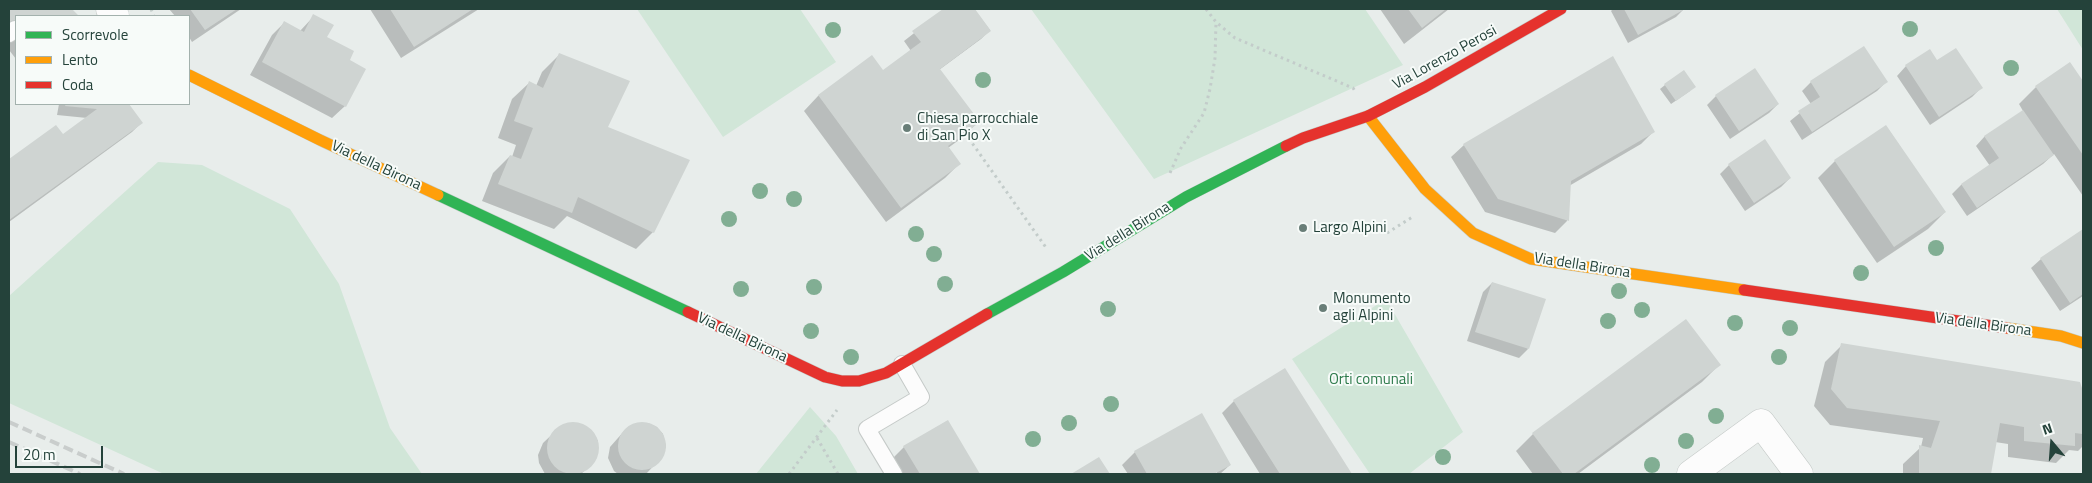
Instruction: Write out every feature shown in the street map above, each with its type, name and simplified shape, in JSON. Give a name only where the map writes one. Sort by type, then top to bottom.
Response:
[{"type":"street","name":"Via Lorenzo Perosi","points":[[1368,116],[1426,87],[1561,9]]},
{"type":"street","name":"Via della Birona","points":[[190,75],[329,144],[825,377],[842,381],[858,382],[886,373],[940,340],[1063,272],[1186,197],[1303,138],[1368,116],[1383,138],[1425,189],[1473,233],[1531,259],[2061,336],[2083,343]]},
{"type":"street","points":[[1691,474],[1761,422],[1799,474]]},
{"type":"lane","points":[[894,474],[868,429],[921,396],[902,364]]},
{"type":"path","points":[[1206,9],[1216,22],[1235,38],[1353,88],[1368,116]]},
{"type":"path","points":[[1186,197],[1170,172],[1181,148],[1204,113],[1215,58],[1216,22]]},
{"type":"path","points":[[965,133],[1063,272]]},
{"type":"path","points":[[790,474],[840,405]]},
{"type":"path","points":[[817,438],[838,474]]},
{"type":"green space","points":[[637,9],[800,9],[836,62],[723,137]]},
{"type":"green space","points":[[1031,9],[1365,9],[1403,65],[1154,179]]},
{"type":"green space","points":[[2057,9],[2083,9],[2083,50]]},
{"type":"green space","points":[[158,162],[202,165],[290,209],[339,284],[390,428],[422,474],[164,474],[9,403],[9,296]]},
{"type":"green space","name":"Orti comunali","points":[[1386,299],[1463,432],[1409,474],[1370,474],[1292,359]]},
{"type":"green space","points":[[810,407],[836,436],[858,474],[756,474]]},
{"type":"building","points":[[9,9],[72,9],[78,15],[15,15],[15,30],[9,22]]},
{"type":"building","points":[[190,9],[237,9],[205,30]]},
{"type":"building","points":[[390,9],[473,9],[414,47]]},
{"type":"building","name":"Chiesa parrocchiale di San Pio X","points":[[943,9],[975,9],[991,31],[940,69],[980,122],[948,146],[961,164],[901,208],[818,95],[872,55],[883,70],[921,42],[912,31]]},
{"type":"building","points":[[1408,9],[1446,9],[1422,28]]},
{"type":"building","points":[[1624,9],[1685,9],[1638,35]]},
{"type":"building","points":[[313,14],[334,25],[327,37],[354,51],[350,60],[366,69],[346,107],[262,62],[284,21],[304,32]]},
{"type":"building","points":[[1864,46],[1888,82],[1812,132],[1798,111],[1820,97],[1810,81]]},
{"type":"building","points":[[1956,48],[1983,88],[1939,117],[1905,65],[1930,49],[1937,60]]},
{"type":"building","points":[[559,53],[630,81],[608,127],[690,160],[654,233],[578,197],[572,213],[498,184],[510,155],[521,159],[533,128],[514,121],[529,81],[543,88]]},
{"type":"building","points":[[1613,56],[1655,132],[1571,181],[1569,221],[1498,199],[1463,144]]},
{"type":"building","points":[[2070,62],[2083,81],[2083,155],[2035,86]]},
{"type":"building","points":[[1755,68],[1779,104],[1739,131],[1715,95]]},
{"type":"building","points":[[1684,70],[1696,87],[1676,101],[1664,84]]},
{"type":"building","points":[[130,105],[143,123],[9,220],[9,159],[56,125],[63,134],[97,109],[65,106]]},
{"type":"building","points":[[2023,110],[2054,155],[1977,208],[1961,184],[1999,158],[1984,136]]},
{"type":"building","points":[[1886,125],[1946,212],[1894,247],[1834,160]]},
{"type":"building","points":[[1765,139],[1791,178],[1754,203],[1728,164]]},
{"type":"building","points":[[2083,229],[2083,294],[2070,303],[2040,258]]},
{"type":"building","points":[[1492,282],[1546,299],[1529,349],[1475,332]]},
{"type":"building","points":[[1686,319],[1721,365],[1574,474],[1563,474],[1532,433]]},
{"type":"building","points":[[1841,343],[2080,382],[2083,391],[2083,434],[2075,433],[2075,446],[2024,441],[2024,427],[2000,423],[1991,474],[1919,474],[1919,445],[1931,448],[1940,421],[1847,408],[1831,389]]},
{"type":"building","points":[[1285,368],[1352,474],[1280,474],[1233,400]]},
{"type":"building","points":[[1202,413],[1231,465],[1214,474],[1147,474],[1134,451]]},
{"type":"building","points":[[948,420],[980,474],[920,474],[903,446]]},
{"type":"building","points":[[573,422],[583,424],[591,430],[597,438],[599,448],[597,458],[591,466],[583,472],[573,474],[563,472],[555,466],[549,458],[547,448],[549,438],[555,430],[563,424]]},
{"type":"building","points":[[637,422],[647,422],[656,426],[662,432],[665,437],[665,455],[656,466],[647,470],[637,470],[628,466],[622,460],[618,451],[618,441],[622,432],[628,426]]},
{"type":"building","points":[[1099,457],[1110,474],[1071,474]]},
{"type":"railway","points":[[9,422],[124,474]]},
{"type":"railway","points":[[9,442],[80,474]]},
{"type":"traffic: fast","points":[[987,314],[1063,272],[1186,197],[1286,146]]},
{"type":"traffic: fast","points":[[438,195],[688,312]]},
{"type":"traffic: slow","points":[[190,75],[320,140],[438,195]]},
{"type":"traffic: slow","points":[[1368,116],[1425,189],[1473,233],[1531,259],[1744,290]]},
{"type":"traffic: slow","points":[[2007,328],[2061,336],[2083,343]]},
{"type":"traffic: jam","points":[[1286,146],[1303,138],[1368,116],[1425,87],[1561,9]]},
{"type":"traffic: jam","points":[[1744,290],[2007,328]]},
{"type":"traffic: jam","points":[[688,312],[825,377],[842,381],[859,381],[886,373],[987,314]]},
{"type":"place","name":"Chiesa parrocchiale di San Pio X","points":[[907,128]]},
{"type":"place","name":"Largo Alpini","points":[[1303,228]]},
{"type":"place","name":"Monumento agli Alpini","points":[[1323,308]]}]
